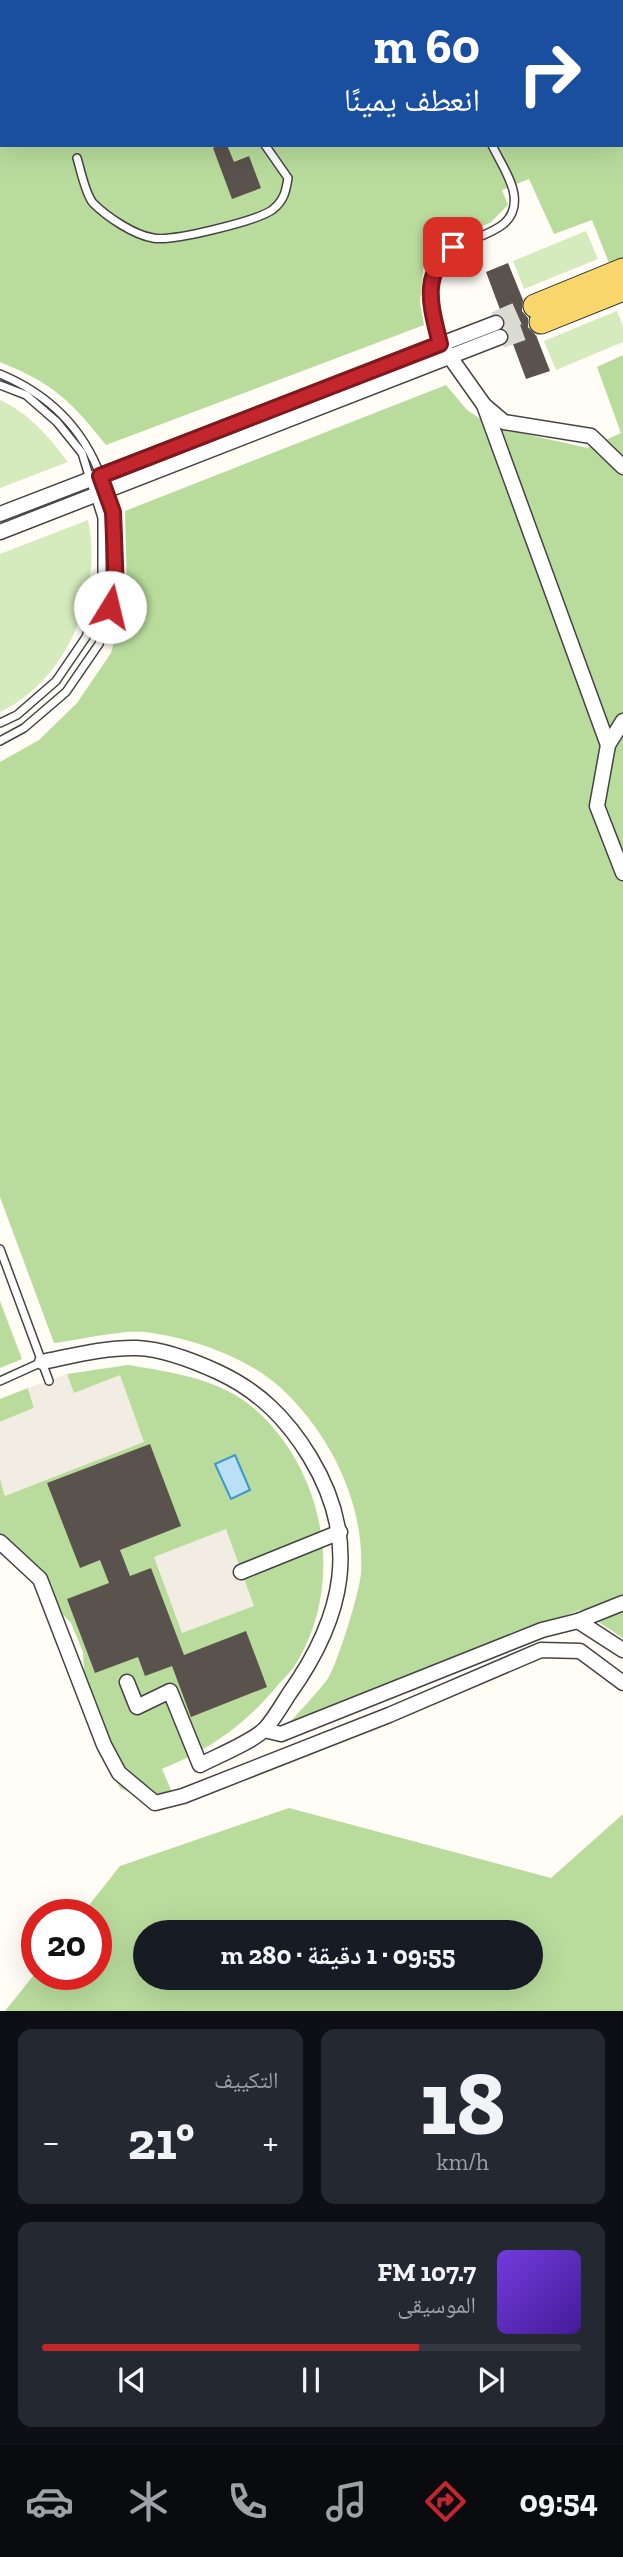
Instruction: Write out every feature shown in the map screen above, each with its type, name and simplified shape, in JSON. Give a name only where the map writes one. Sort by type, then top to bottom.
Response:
[{"type":"main road","points":[[623,270],[538,314],[623,289]]},
{"type":"street","points":[[0,514],[440,344],[498,330],[452,356],[0,533]]},
{"type":"street","points":[[440,344],[452,356],[484,405],[608,745]]},
{"type":"street","points":[[484,405],[505,422],[591,436],[623,467]]},
{"type":"street","points":[[623,721],[608,745],[597,806],[623,873]]},
{"type":"street","points":[[42,1362],[138,1348],[191,1360],[234,1379],[265,1400],[295,1431],[327,1485],[340,1532],[340,1581],[330,1622],[307,1669],[264,1730],[200,1765],[170,1690],[137,1707],[127,1682]]},
{"type":"street","points":[[241,1572],[340,1532]]},
{"type":"street","points":[[0,1542],[40,1579],[104,1745],[119,1773],[155,1803],[183,1796],[389,1715],[541,1650],[580,1651],[623,1683]]},
{"type":"street","points":[[264,1730],[281,1734],[542,1630],[578,1621],[623,1604]]},
{"type":"street","points":[[578,1621],[623,1650]]},
{"type":"lane","points":[[77,158],[92,202],[127,228],[153,238],[239,223],[271,210],[286,195],[288,178],[266,147]]},
{"type":"lane","points":[[440,344],[430,298],[432,278],[438,261],[453,247],[492,232],[506,222],[514,206],[514,193],[493,147]]},
{"type":"lane","points":[[0,374],[29,386],[63,415],[91,450],[95,478]]},
{"type":"lane","points":[[0,385],[26,395],[57,422],[82,453],[101,494],[113,512],[116,589],[99,644],[66,692],[24,728],[0,741]]},
{"type":"lane","points":[[0,723],[17,715],[56,681],[86,637],[102,587],[101,494]]},
{"type":"lane","points":[[0,1249],[50,1381]]},
{"type":"lane","points":[[0,1381],[42,1362]]},
{"type":"green space","points":[[0,147],[623,147],[623,298],[592,220],[554,234],[529,179],[502,190],[508,205],[490,223],[469,231],[424,261],[420,303],[424,325],[106,445],[60,395],[0,362]]},
{"type":"green space","points":[[586,231],[598,259],[524,289],[513,261]]},
{"type":"green space","points":[[617,311],[623,326],[623,342],[556,370],[544,341]]},
{"type":"green space","points":[[623,355],[623,1638],[580,1610],[288,1724],[327,1680],[352,1611],[360,1582],[361,1547],[351,1497],[329,1449],[299,1407],[267,1377],[235,1358],[180,1338],[144,1332],[54,1343],[0,1197],[0,762],[39,740],[77,703],[111,653],[127,592],[125,511],[446,385],[467,410],[493,427],[588,448],[621,433],[597,367]]},
{"type":"green space","points":[[0,400],[38,426],[68,462],[0,488]]},
{"type":"green space","points":[[88,520],[90,575],[85,604],[75,631],[62,656],[45,678],[24,697],[0,712],[0,554]]},
{"type":"green space","points":[[0,1301],[22,1359],[0,1368]]},
{"type":"green space","points":[[128,1365],[195,1378],[228,1391],[256,1410],[280,1435],[298,1464],[312,1496],[320,1529],[323,1563],[321,1598],[312,1631],[293,1669],[239,1725],[196,1753],[162,1769],[172,1792],[143,1799],[120,1788],[87,1721],[83,1652],[71,1623],[0,1549],[0,1478],[5,1496],[73,1393],[67,1374]]},
{"type":"green space","points":[[28,1388],[34,1408],[0,1422],[0,1399]]},
{"type":"green space","points":[[289,1808],[551,1878],[623,1814],[623,2011],[5,2011],[22,1990],[112,1990],[112,1899],[94,1899],[120,1866]]},
{"type":"shaded area","points":[[67,1374],[74,1393],[120,1375],[144,1442],[5,1496],[0,1478],[0,1422],[34,1408],[28,1388]]},
{"type":"shaded area","points":[[226,1529],[254,1606],[182,1633],[154,1557]]},
{"type":"water","points":[[235,1455],[250,1490],[231,1499],[215,1464]]},
{"type":"building","points":[[228,147],[234,162],[249,156],[261,188],[232,199],[213,148]]},
{"type":"building","points":[[508,263],[523,300],[522,311],[528,318],[528,327],[536,335],[550,371],[526,379],[486,272]]},
{"type":"building","points":[[150,1444],[181,1526],[120,1550],[130,1576],[151,1568],[184,1655],[246,1631],[267,1687],[191,1717],[172,1666],[145,1676],[138,1657],[95,1673],[67,1599],[109,1583],[100,1560],[80,1568],[47,1483]]},
{"type":"tunnel","points":[[496,323],[535,306]]},
{"type":"tunnel","points":[[500,337],[541,322]]},
{"type":"route","points":[[110,607],[116,589],[113,512],[100,476],[440,344],[430,298],[432,278],[438,261],[453,247]]}]
